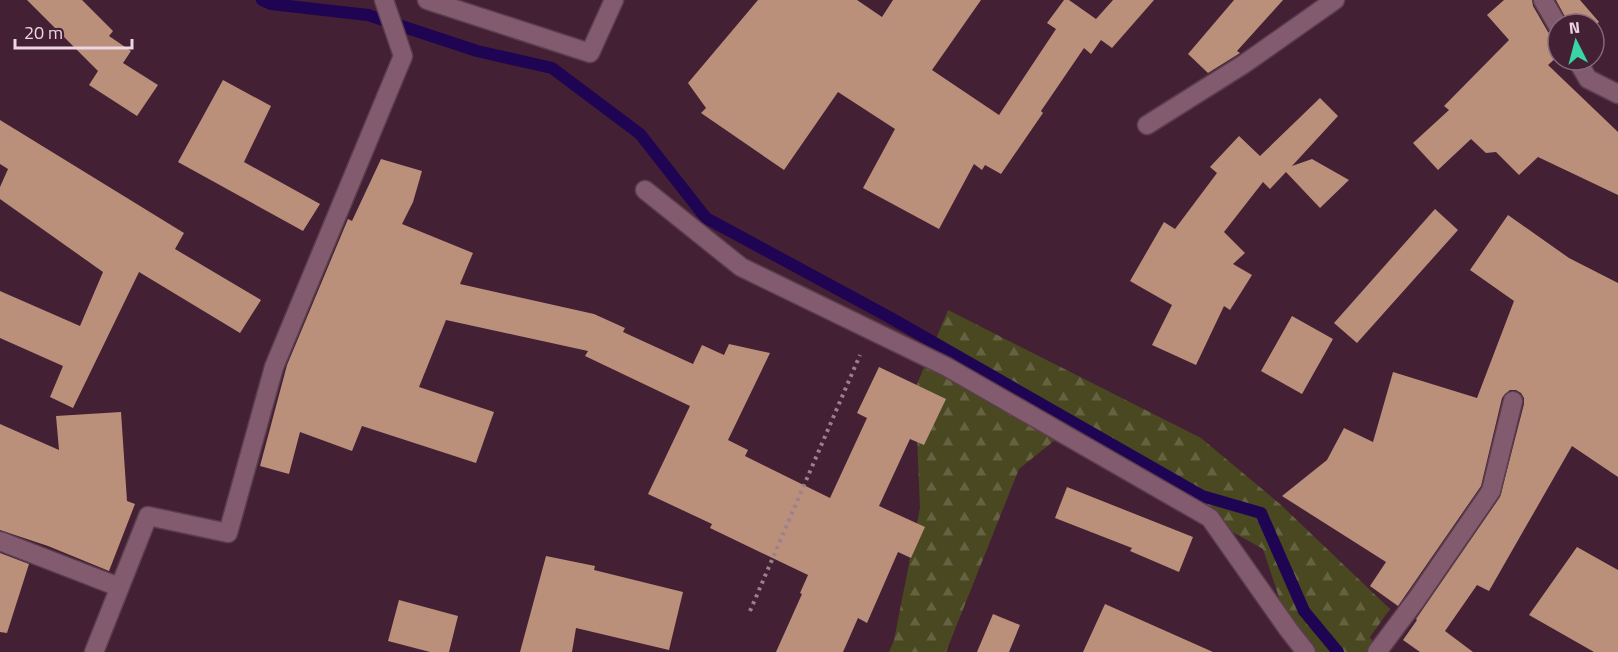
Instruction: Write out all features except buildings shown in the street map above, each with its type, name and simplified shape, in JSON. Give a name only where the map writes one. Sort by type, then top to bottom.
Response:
[{"type":"street","points":[[94,652],[148,516],[228,533],[274,367],[403,56],[384,0]]},
{"type":"street","points":[[427,0],[590,53],[614,0]]},
{"type":"street","points":[[1147,125],[1244,64],[1335,0]]},
{"type":"street","points":[[1584,72],[1588,79],[1618,94]]},
{"type":"street","points":[[645,190],[741,267],[947,367],[1210,518],[1306,652]]},
{"type":"street","points":[[1377,652],[1491,491],[1513,401]]},
{"type":"street","points":[[0,541],[119,587]]},
{"type":"path","points":[[750,611],[871,330]]},
{"type":"green space","points":[[948,310],[1201,438],[1280,504],[1390,609],[1370,637],[1379,652],[1297,652],[1263,549],[1060,436],[1019,469],[946,652],[889,652],[894,640],[920,508],[915,389]]},
{"type":"waterway","points":[[262,0],[271,4],[368,15],[477,51],[552,68],[640,134],[706,218],[889,317],[1202,496],[1261,513],[1304,611],[1338,652]]}]
